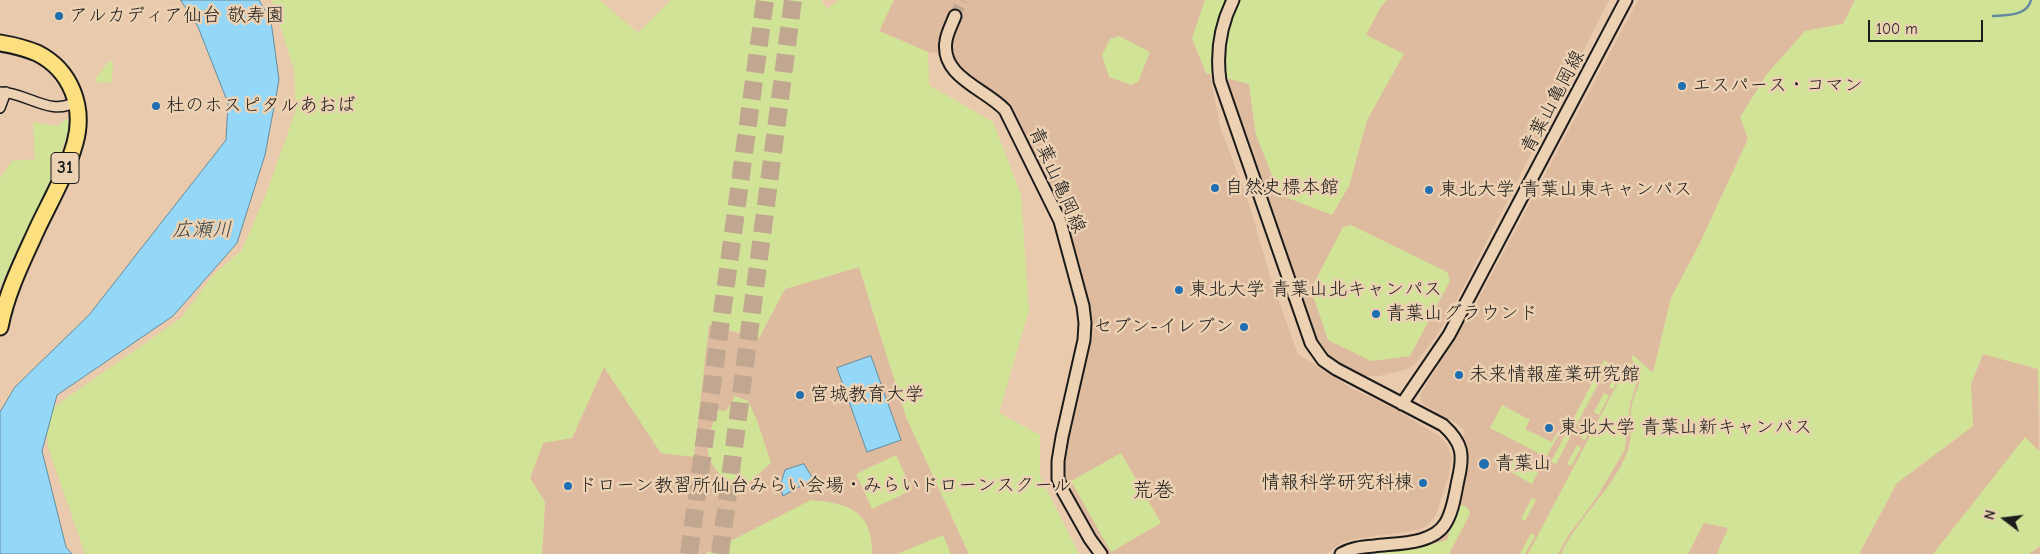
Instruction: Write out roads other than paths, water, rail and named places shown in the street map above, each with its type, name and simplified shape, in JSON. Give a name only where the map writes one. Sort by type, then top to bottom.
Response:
[{"type":"main road","name":"31","points":[[0,43],[25,48],[48,60],[68,81],[76,101],[78,113],[75,144],[10,288],[0,327]]},
{"type":"street","points":[[1234,0],[1221,31],[1218,47],[1220,81],[1311,343],[1323,360],[1336,369],[1443,425],[1452,433],[1458,443],[1462,464],[1449,517],[1439,532],[1426,538],[1354,548],[1341,554]]},
{"type":"street","name":"青葉山亀岡線","points":[[1402,404],[1449,335],[1626,0]]},
{"type":"street","name":"青葉山亀岡線","points":[[955,16],[946,42],[946,55],[949,65],[957,74],[997,101],[1005,110],[1060,221],[1070,255],[1083,306],[1085,332],[1058,460],[1058,479],[1067,499],[1101,554]]},
{"type":"street","points":[[0,108],[3,92],[20,95],[52,107],[64,106],[76,101]]},
{"type":"water","name":"広瀬川","points":[[181,0],[259,0],[271,21],[279,80],[265,155],[237,243],[173,316],[57,395],[42,451],[66,547],[72,554],[0,554],[0,412],[15,387],[89,315],[226,140],[228,103],[198,27]]},
{"type":"water","points":[[871,356],[901,440],[867,452],[837,368]]},
{"type":"water","points":[[804,464],[813,479],[783,496],[780,486],[785,470]]},
{"type":"waterway","points":[[1993,16],[2011,15],[2021,12],[2029,5],[2031,0]]},
{"type":"tunnel","points":[[689,554],[765,0]]},
{"type":"tunnel","points":[[720,554],[793,0]]},
{"type":"tunnel","points":[[955,16],[962,0]]},
{"type":"place","name":"アルカディア仙台 敬寿園","points":[[59,16]]},
{"type":"place","name":"エスパース・コマン","points":[[1682,86]]},
{"type":"place","name":"杜のホスピタルあおば","points":[[156,106]]},
{"type":"place","name":"自然史標本館","points":[[1215,188]]},
{"type":"place","name":"東北大学 青葉山東キャンパス","points":[[1429,190]]},
{"type":"place","name":"東北大学 青葉山北キャンパス","points":[[1179,290]]},
{"type":"place","name":"青葉山グラウンド","points":[[1376,314]]},
{"type":"place","name":"セブン-イレブン","points":[[1244,327]]},
{"type":"place","name":"未来情報産業研究館","points":[[1459,375]]},
{"type":"place","name":"宮城教育大学","points":[[800,395]]},
{"type":"place","name":"東北大学 青葉山新キャンパス","points":[[1549,428]]},
{"type":"place","name":"青葉山","points":[[1484,464]]},
{"type":"place","name":"情報科学研究科棟","points":[[1423,483]]},
{"type":"place","name":"ドローン教習所仙台みらい会場・みらいドローンスクール","points":[[568,486]]},
{"type":"district","name":"荒巻","points":[[1153,491]]}]
